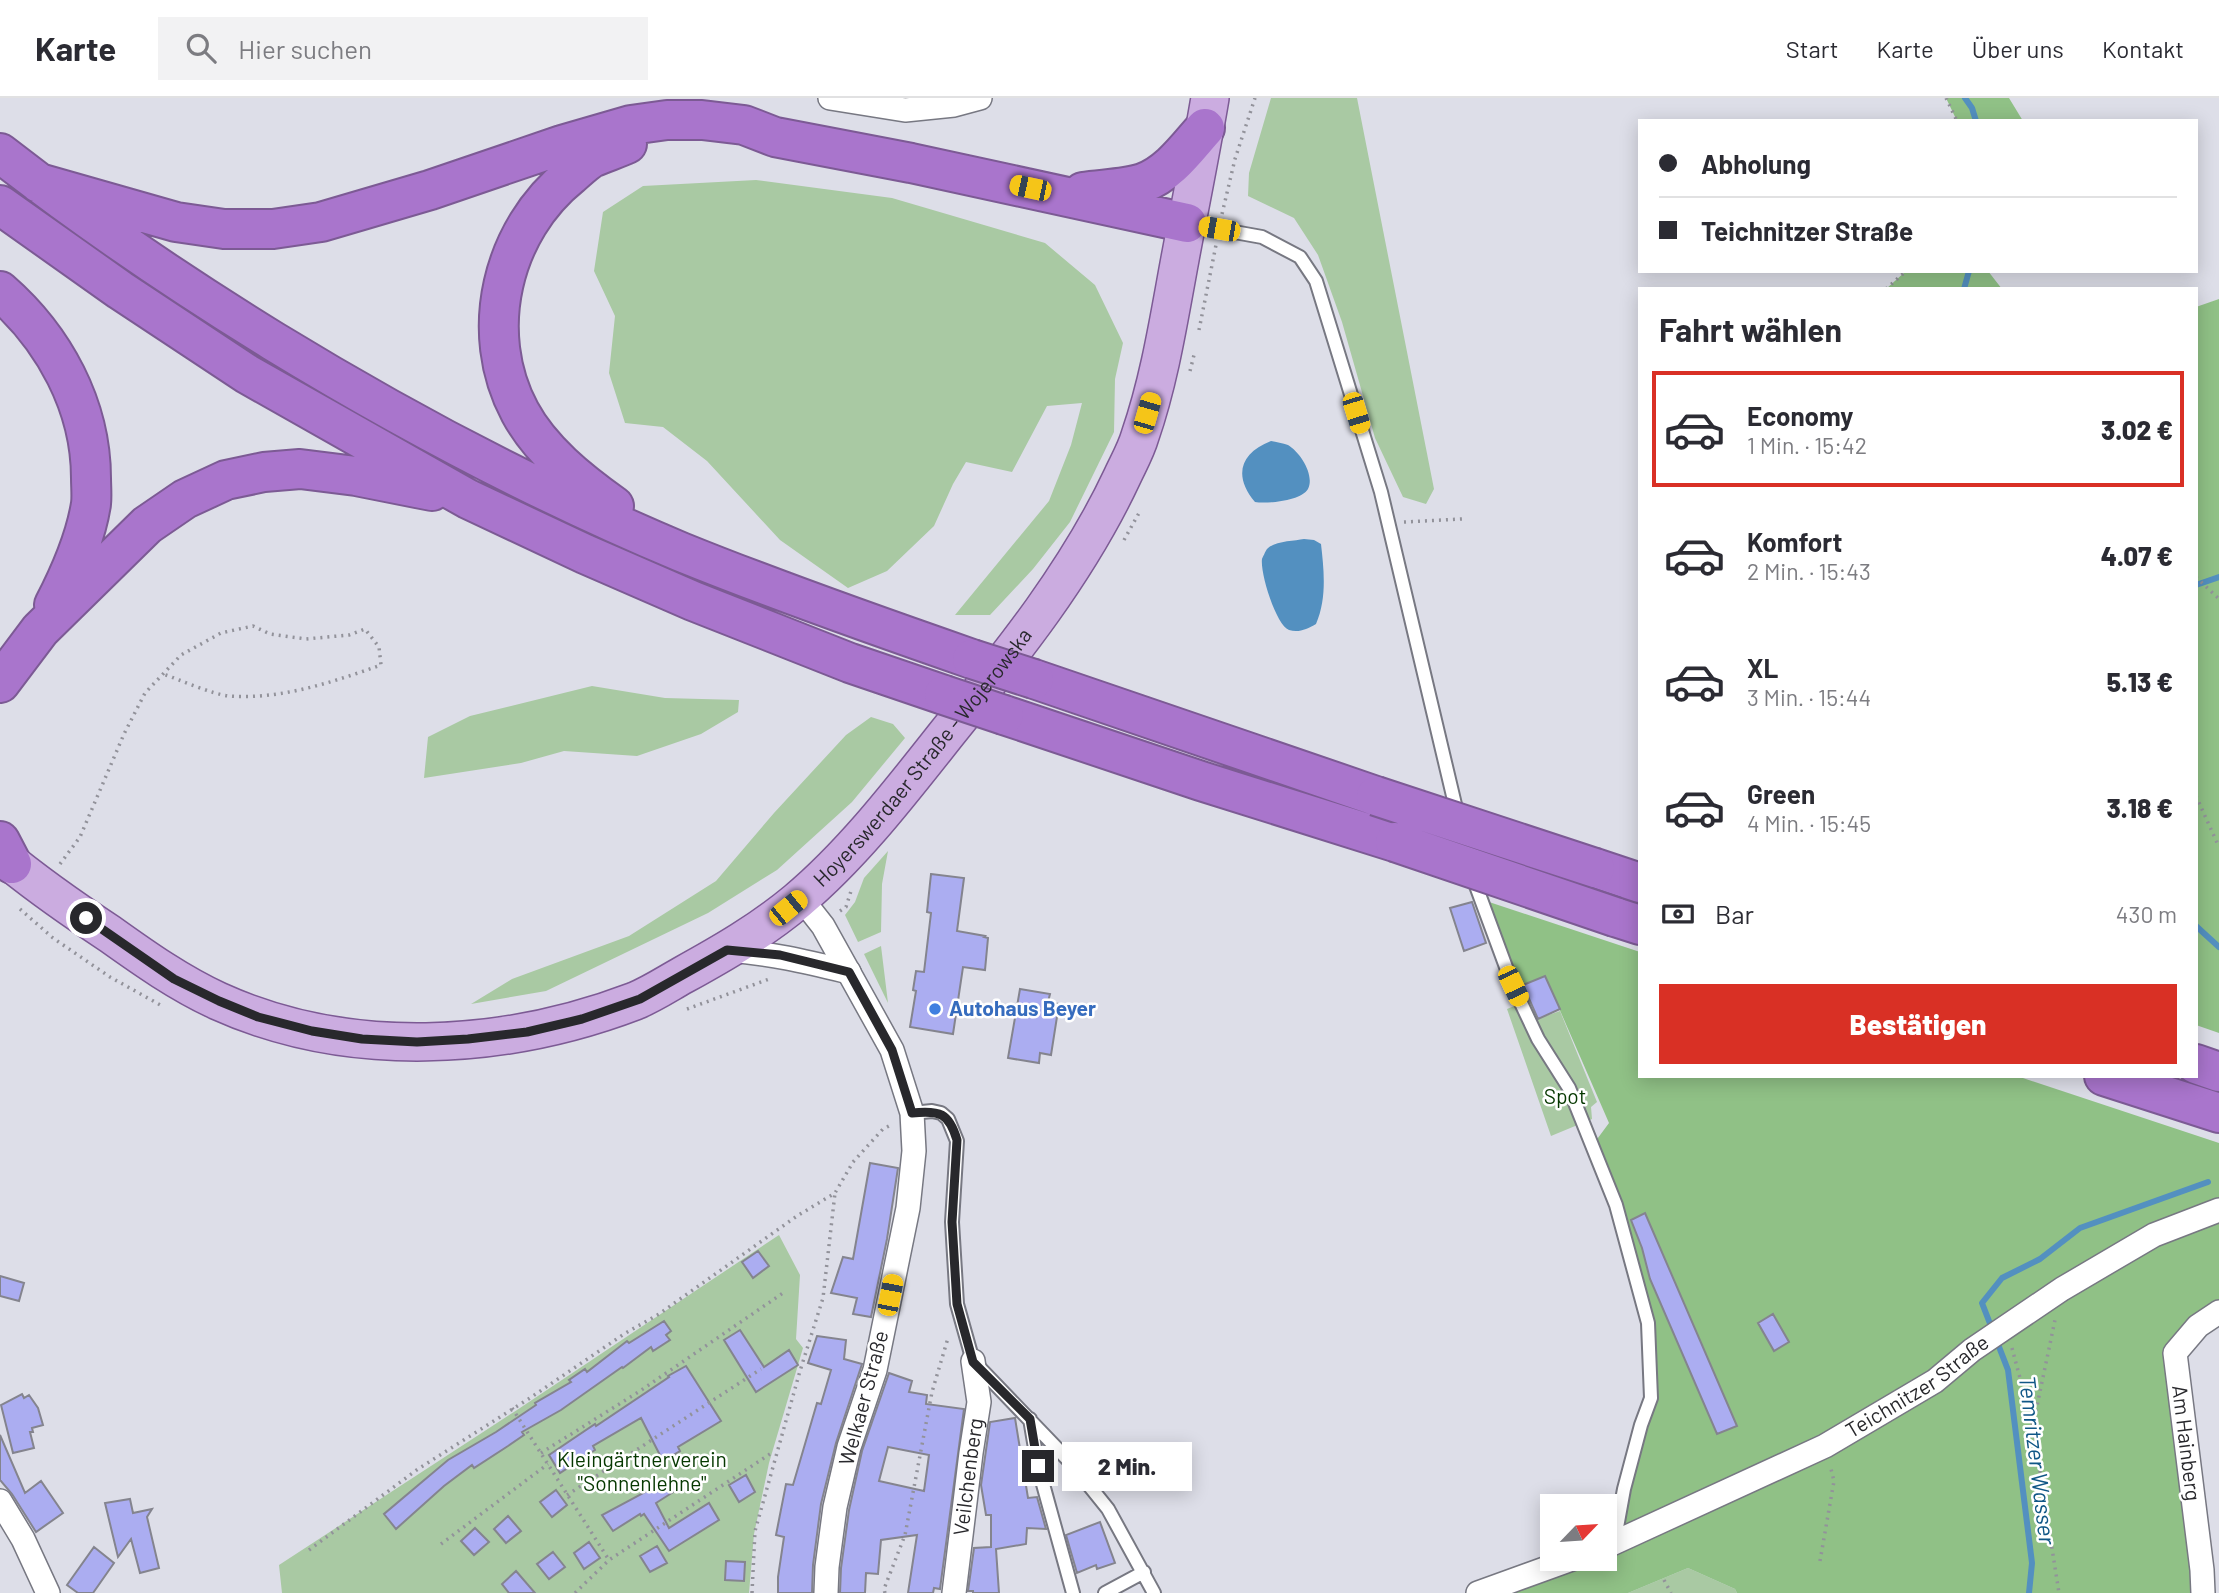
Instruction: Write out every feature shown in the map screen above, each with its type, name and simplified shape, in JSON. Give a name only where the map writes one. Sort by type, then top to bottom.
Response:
[{"type":"highway","points":[[1062,196],[1143,183],[1161,173],[1177,160],[1208,113]]},
{"type":"highway","points":[[38,183],[176,222],[224,229],[273,229],[321,222],[631,125],[667,120],[702,120],[744,125],[775,136],[1187,223]]},
{"type":"highway","points":[[679,551],[574,475],[551,454],[520,411],[504,365],[500,333],[499,310],[504,280],[512,253],[530,219],[555,188],[591,159],[632,142],[668,137],[775,136]]},
{"type":"highway","points":[[0,153],[38,183],[195,292],[334,378],[552,494],[679,551],[818,606],[1638,882]]},
{"type":"highway","points":[[0,205],[120,290],[247,374],[468,499],[585,554],[693,601],[850,663],[1627,921]]},
{"type":"highway","points":[[0,291],[15,304],[51,349],[77,399],[91,452],[91,504],[80,543],[56,602],[40,630],[0,683]]},
{"type":"highway","points":[[40,630],[147,525],[185,499],[226,481],[264,472],[300,469],[356,476],[468,499]]},
{"type":"highway","points":[[2110,1078],[2204,1108]]},
{"type":"main road","name":"Hoyerswerdaer Straße - Wojerowska","points":[[4,853],[42,888],[174,979],[258,1017],[312,1031],[362,1039],[417,1042],[468,1039],[527,1032],[582,1019],[640,999],[727,950],[801,898],[886,810],[981,692],[1056,591],[1105,513],[1140,439],[1162,362],[1208,113]]},
{"type":"street","points":[[830,98],[905,110],[954,106],[981,98]]},
{"type":"street","name":"Welkaer Straße","points":[[801,898],[823,926],[892,1050],[912,1113],[914,1151],[908,1208],[875,1370],[849,1447],[835,1507],[827,1567],[827,1593]]},
{"type":"street","points":[[727,950],[780,955],[849,972]]},
{"type":"street","name":"Teichnitzer Straße","points":[[1617,1542],[1825,1446],[1936,1381],[1972,1350],[2062,1289],[2154,1235],[2219,1210]]},
{"type":"street","name":"Am Hainberg","points":[[2203,1593],[2175,1353],[2198,1326],[2219,1312]]},
{"type":"street","name":"Veilchenberg","points":[[954,1593],[979,1402],[973,1362]]},
{"type":"street","points":[[0,1501],[23,1539],[48,1593]]},
{"type":"street","points":[[1478,1593],[1540,1571]]},
{"type":"lane","points":[[1187,223],[1262,237],[1300,257],[1316,281],[1381,492],[1479,899],[1513,986],[1538,1039],[1569,1088],[1616,1205],[1648,1323],[1651,1398],[1641,1425],[1617,1516]]},
{"type":"lane","points":[[912,1113],[941,1113],[948,1119],[957,1140],[952,1222],[957,1304],[973,1362],[1071,1463],[1108,1509],[1154,1593]]},
{"type":"lane","points":[[1030,1419],[1038,1466],[1073,1593]]},
{"type":"lane","points":[[1105,1593],[1143,1572]]},
{"type":"path","points":[[1946,98],[1956,119]]},
{"type":"path","points":[[1888,287],[1904,273]]},
{"type":"path","points":[[1388,522],[1462,519]]},
{"type":"path","points":[[2198,579],[2219,599]]},
{"type":"path","points":[[42,888],[80,837],[124,734],[145,694],[163,674],[181,655],[221,633],[253,626],[270,634],[306,639],[349,635],[365,629],[379,647],[381,665],[340,679],[272,695],[227,696],[163,674]]},
{"type":"path","points":[[2198,800],[2219,847]]},
{"type":"path","points":[[752,1593],[755,1531],[823,1298],[835,1194],[853,1162],[883,1129],[912,1113]]},
{"type":"path","points":[[310,1550],[391,1488],[624,1334],[659,1314],[797,1216],[835,1194]]},
{"type":"path","points":[[2033,1427],[2062,1289]]},
{"type":"path","points":[[541,1453],[640,1391],[783,1293]]},
{"type":"path","points":[[885,1593],[884,1589],[905,1535],[933,1392],[957,1304]]},
{"type":"path","points":[[2014,1320],[2059,1593]]},
{"type":"path","points":[[568,1495],[761,1368]]},
{"type":"path","points":[[512,1408],[609,1560]]},
{"type":"path","points":[[1820,1561],[1834,1481],[1825,1446]]},
{"type":"path","points":[[575,1593],[609,1560],[770,1454]]},
{"type":"path","points":[[441,1544],[548,1464]]},
{"type":"path","points":[[1664,1580],[1671,1593]]},
{"type":"green space","points":[[1271,98],[1357,98],[1434,489],[1426,504],[1403,497],[1375,438],[1342,322],[1318,255],[1294,218],[1248,196],[1249,173]]},
{"type":"green space","points":[[1946,98],[2009,98],[2022,119],[1956,119]]},
{"type":"green space","points":[[756,180],[892,198],[1045,243],[1095,285],[1123,343],[1115,379],[1114,432],[1070,522],[1033,569],[990,615],[955,615],[1049,501],[1071,445],[1082,403],[1047,406],[1012,472],[966,462],[934,526],[887,571],[848,588],[780,540],[707,461],[663,427],[625,423],[609,373],[615,316],[594,271],[603,212],[643,186]]},
{"type":"green space","points":[[1904,273],[1990,273],[2000,287],[1888,287]]},
{"type":"green space","points":[[2219,299],[2219,1033],[2198,1026],[2198,306]]},
{"type":"green space","points":[[592,686],[665,698],[739,700],[738,712],[701,734],[637,756],[564,751],[521,763],[424,778],[428,737],[470,716]]},
{"type":"green space","points":[[871,717],[893,724],[905,738],[852,802],[777,870],[708,913],[546,991],[471,1004],[512,979],[629,936],[716,881],[846,735]]},
{"type":"green space","points":[[888,851],[882,884],[881,932],[858,942],[845,915],[855,902],[864,878]]},
{"type":"green space","points":[[1480,899],[1638,951],[1638,1078],[2023,1078],[2219,1143],[2219,1312],[2175,1353],[2203,1593],[1737,1593],[1735,1589],[1688,1568],[1628,1593],[1478,1593],[1540,1571],[1617,1572],[1617,1532],[1651,1398],[1648,1323],[1592,1146],[1609,1123],[1545,976],[1523,985]]},
{"type":"green space","points":[[881,946],[888,1003],[864,954]]},
{"type":"green space","name":"Spot","points":[[1529,1000],[1537,1019],[1560,1011],[1597,1102],[1591,1107],[1592,1119],[1551,1136],[1507,1009]]},
{"type":"green space","name":"Kleingärtnerverein \"Sonnenlehne\"","points":[[779,1235],[800,1275],[796,1339],[803,1348],[769,1463],[754,1534],[749,1593],[282,1593],[279,1565]]},
{"type":"green space","points":[[1688,1568],[1735,1589],[1737,1593],[1628,1593]]},
{"type":"water","points":[[1271,441],[1288,445],[1297,453],[1305,464],[1310,483],[1304,493],[1291,499],[1255,502],[1244,483],[1243,466],[1252,452]]},
{"type":"water","points":[[1304,539],[1321,544],[1323,595],[1316,624],[1293,631],[1284,626],[1274,609],[1262,559],[1267,549],[1274,544]]},
{"type":"building","points":[[931,874],[964,878],[957,931],[988,938],[985,970],[963,967],[953,1034],[910,1027],[916,991],[913,990],[916,971],[924,972],[931,913],[927,912]]},
{"type":"building","points":[[1472,902],[1486,943],[1464,951],[1450,908]]},
{"type":"building","points":[[1545,976],[1560,1009],[1538,1019],[1523,985]]},
{"type":"building","points":[[1020,989],[1050,994],[1048,1002],[1059,1004],[1051,1055],[1040,1053],[1039,1063],[1008,1058]]},
{"type":"building","points":[[870,1163],[898,1168],[871,1317],[853,1314],[857,1298],[831,1293],[843,1257],[853,1259]]},
{"type":"building","points":[[1645,1213],[1737,1426],[1717,1434],[1650,1279],[1631,1220]]},
{"type":"building","points":[[758,1251],[769,1266],[753,1278],[742,1262]]},
{"type":"building","points":[[0,1276],[24,1283],[19,1301],[0,1296]]},
{"type":"building","points":[[1773,1314],[1789,1342],[1774,1351],[1758,1323]]},
{"type":"building","points":[[664,1321],[671,1331],[666,1335],[670,1340],[653,1351],[651,1347],[561,1410],[522,1432],[524,1435],[508,1446],[474,1468],[472,1465],[396,1529],[384,1514],[448,1460],[496,1432],[536,1405],[535,1403],[571,1382],[569,1380],[585,1369],[587,1372],[627,1341],[629,1343]]},
{"type":"building","points":[[740,1330],[764,1367],[789,1350],[798,1365],[756,1392],[724,1340]]},
{"type":"building","points":[[817,1336],[846,1340],[844,1359],[862,1364],[836,1443],[821,1504],[812,1593],[778,1593],[784,1537],[776,1535],[786,1484],[793,1485],[817,1403],[821,1404],[831,1370],[808,1363]]},
{"type":"building","points":[[686,1366],[721,1421],[678,1447],[680,1451],[663,1461],[641,1418],[593,1446],[595,1450],[560,1473],[549,1455]]},
{"type":"building","points":[[889,1373],[912,1381],[909,1392],[927,1395],[926,1404],[964,1409],[940,1589],[934,1588],[933,1593],[908,1593],[917,1535],[881,1540],[878,1574],[866,1573],[865,1593],[840,1593],[849,1510],[862,1451]],"holes":[[[888,1447],[929,1455],[924,1491],[879,1481]]]},
{"type":"building","points":[[22,1394],[24,1398],[29,1395],[38,1408],[43,1425],[32,1428],[33,1432],[30,1432],[34,1448],[13,1453],[1,1405]]},
{"type":"building","points":[[1015,1418],[1028,1498],[1037,1497],[1046,1529],[1027,1528],[1026,1544],[996,1549],[999,1593],[973,1593],[968,1591],[974,1548],[991,1547],[991,1515],[986,1515],[981,1485],[990,1422]]},
{"type":"building","points":[[0,1435],[25,1493],[41,1481],[63,1513],[36,1532],[0,1480]]},
{"type":"building","points":[[746,1475],[755,1492],[739,1502],[729,1485]]},
{"type":"building","points":[[671,1478],[678,1489],[656,1503],[669,1528],[709,1503],[719,1520],[669,1551],[644,1514],[613,1531],[602,1515]]},
{"type":"building","points":[[556,1490],[567,1505],[552,1517],[540,1502]]},
{"type":"building","points":[[130,1499],[133,1513],[152,1509],[147,1517],[159,1568],[140,1573],[131,1539],[118,1557],[105,1503]]},
{"type":"building","points":[[508,1516],[521,1531],[506,1543],[494,1529]]},
{"type":"building","points":[[1100,1522],[1115,1563],[1097,1569],[1096,1565],[1077,1573],[1066,1535]]},
{"type":"building","points":[[475,1528],[489,1542],[474,1555],[461,1541]]},
{"type":"building","points":[[589,1542],[600,1558],[584,1569],[574,1553]]},
{"type":"building","points":[[657,1546],[667,1563],[650,1572],[640,1556]]},
{"type":"building","points":[[94,1547],[114,1563],[93,1593],[78,1593],[67,1585]]},
{"type":"building","points":[[553,1552],[565,1567],[549,1579],[537,1564]]},
{"type":"building","points":[[726,1561],[745,1562],[744,1581],[725,1580]]},
{"type":"building","points":[[516,1571],[535,1593],[509,1593],[502,1584]]},
{"type":"waterway","name":"Temritzer Wasser","points":[[1965,98],[1975,119]]},
{"type":"waterway","name":"Temritzer Wasser","points":[[1965,287],[1968,273]]},
{"type":"waterway","points":[[2198,584],[2219,577]]},
{"type":"waterway","name":"Temritzer Wasser","points":[[2198,928],[2219,947]]},
{"type":"waterway","name":"Temritzer Wasser","points":[[2029,1593],[2032,1563],[2008,1370],[1982,1303],[2002,1278],[2040,1259],[2080,1228],[2208,1182]]},
{"type":"place","name":"Autohaus Beyer","points":[[935,1009]]},
{"type":"route","points":[[86,918],[174,979],[219,1001],[258,1017],[312,1031],[362,1039],[417,1042],[468,1039],[527,1032],[582,1019],[640,999],[727,950],[780,955],[849,972],[892,1050],[912,1113],[941,1113],[954,1129],[957,1140],[952,1222],[957,1304],[973,1362],[1030,1419],[1038,1466]]}]
